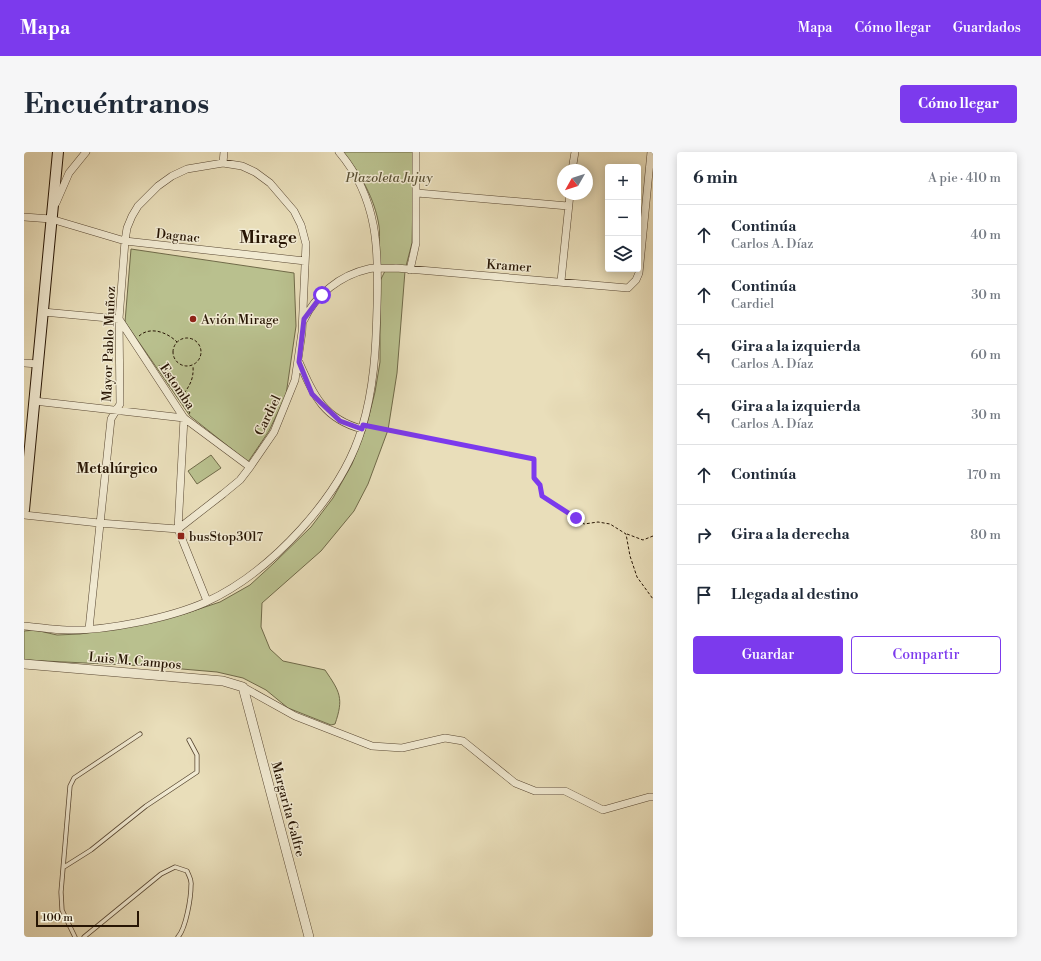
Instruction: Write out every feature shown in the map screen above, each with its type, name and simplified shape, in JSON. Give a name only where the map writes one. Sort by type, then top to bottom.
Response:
[{"type":"main road","points":[[24,510],[58,152]]},
{"type":"street","points":[[24,217],[51,218],[56,200],[69,173],[86,152]]},
{"type":"street","points":[[223,163],[224,152]]},
{"type":"street","points":[[24,626],[67,630],[120,626],[207,601],[259,568],[283,547],[308,522],[328,495],[343,471],[363,427],[371,394],[375,364],[377,269],[374,224],[371,210],[358,179],[340,152]]},
{"type":"street","points":[[410,270],[416,242],[416,152]]},
{"type":"street","points":[[573,164],[575,152]]},
{"type":"street","name":"Kramer","points":[[302,332],[307,315],[330,287],[343,278],[368,269],[410,270],[561,281],[628,288],[636,280],[639,273],[651,152]]},
{"type":"street","name":"Mayor Pablo Muñoz","points":[[89,629],[111,418],[120,404],[119,319],[127,228],[135,211],[158,186],[172,176],[187,169],[223,163]]},
{"type":"street","name":"Cardiel","points":[[178,529],[228,489],[250,467],[274,432],[282,415],[292,391],[299,362],[302,332],[306,244],[301,225],[284,199],[270,183],[255,172],[223,163]]},
{"type":"street","points":[[417,193],[568,206]]},
{"type":"street","points":[[561,281],[569,200]]},
{"type":"street","name":"Dagnac","points":[[51,218],[125,241],[305,262]]},
{"type":"street","points":[[43,312],[119,319]]},
{"type":"street","name":"Estomba","points":[[119,319],[184,418],[250,467]]},
{"type":"street","points":[[299,362],[312,394],[340,421],[363,427]]},
{"type":"street","points":[[24,363],[38,364]]},
{"type":"street","points":[[34,401],[184,418],[178,529],[207,601]]},
{"type":"street","points":[[24,515],[178,529]]},
{"type":"street","name":"Luis M. Campos","points":[[24,664],[223,681],[243,687]]},
{"type":"street","points":[[243,687],[295,716],[372,746],[402,748],[445,738],[463,741],[515,783],[535,791],[565,790],[603,810],[653,797]]},
{"type":"street","name":"Margarita Galfre","points":[[243,687],[309,937]]},
{"type":"lane","points":[[75,937],[62,910],[70,786],[74,778],[140,734]]},
{"type":"lane","points":[[64,867],[91,850],[146,806],[197,772],[197,755],[189,740]]},
{"type":"lane","points":[[84,937],[161,874],[175,866],[187,871],[191,885],[186,919],[178,937]]},
{"type":"path","points":[[138,336],[151,330],[166,334],[177,342]]},
{"type":"path","points":[[185,338],[197,342],[201,352],[200,358],[193,365],[184,366],[177,362],[173,351],[177,342],[185,338]]},
{"type":"path","points":[[181,398],[191,385],[193,365]]},
{"type":"path","points":[[363,427],[534,459],[534,478],[540,485],[542,496],[584,524],[598,522],[610,524],[626,534],[643,540],[653,536]]},
{"type":"path","points":[[626,534],[630,556],[637,577],[653,599]]},
{"type":"green space","name":"Plazoleta Jujuy","points":[[343,152],[414,152],[412,243],[406,266],[381,266],[379,257],[379,226],[374,206],[361,178]]},
{"type":"green space","points":[[131,249],[294,273],[296,326],[286,395],[269,431],[248,462],[190,416],[125,322]]},
{"type":"green space","points":[[385,271],[405,271],[397,373],[388,430],[368,484],[354,511],[321,551],[262,603],[261,627],[270,649],[283,661],[325,670],[334,684],[340,701],[335,724],[331,725],[288,708],[266,690],[243,678],[217,672],[147,666],[24,660],[24,631],[35,630],[57,635],[80,634],[149,623],[184,614],[220,602],[250,585],[311,527],[333,498],[352,464],[366,428],[375,392],[380,362],[380,281]]},
{"type":"green space","points":[[211,455],[221,468],[197,484],[188,471]]},
{"type":"place","name":"Avión Mirage","points":[[193,319]]},
{"type":"place","name":"busStop3017","points":[[181,536]]},
{"type":"district","name":"Mirage","points":[[268,237]]},
{"type":"district","name":"Metalúrgico","points":[[117,468]]},
{"type":"route","points":[[322,295],[304,319],[299,362],[312,394],[333,416],[350,426],[362,429],[363,425],[534,459],[534,478],[540,485],[542,496],[576,518]]}]
